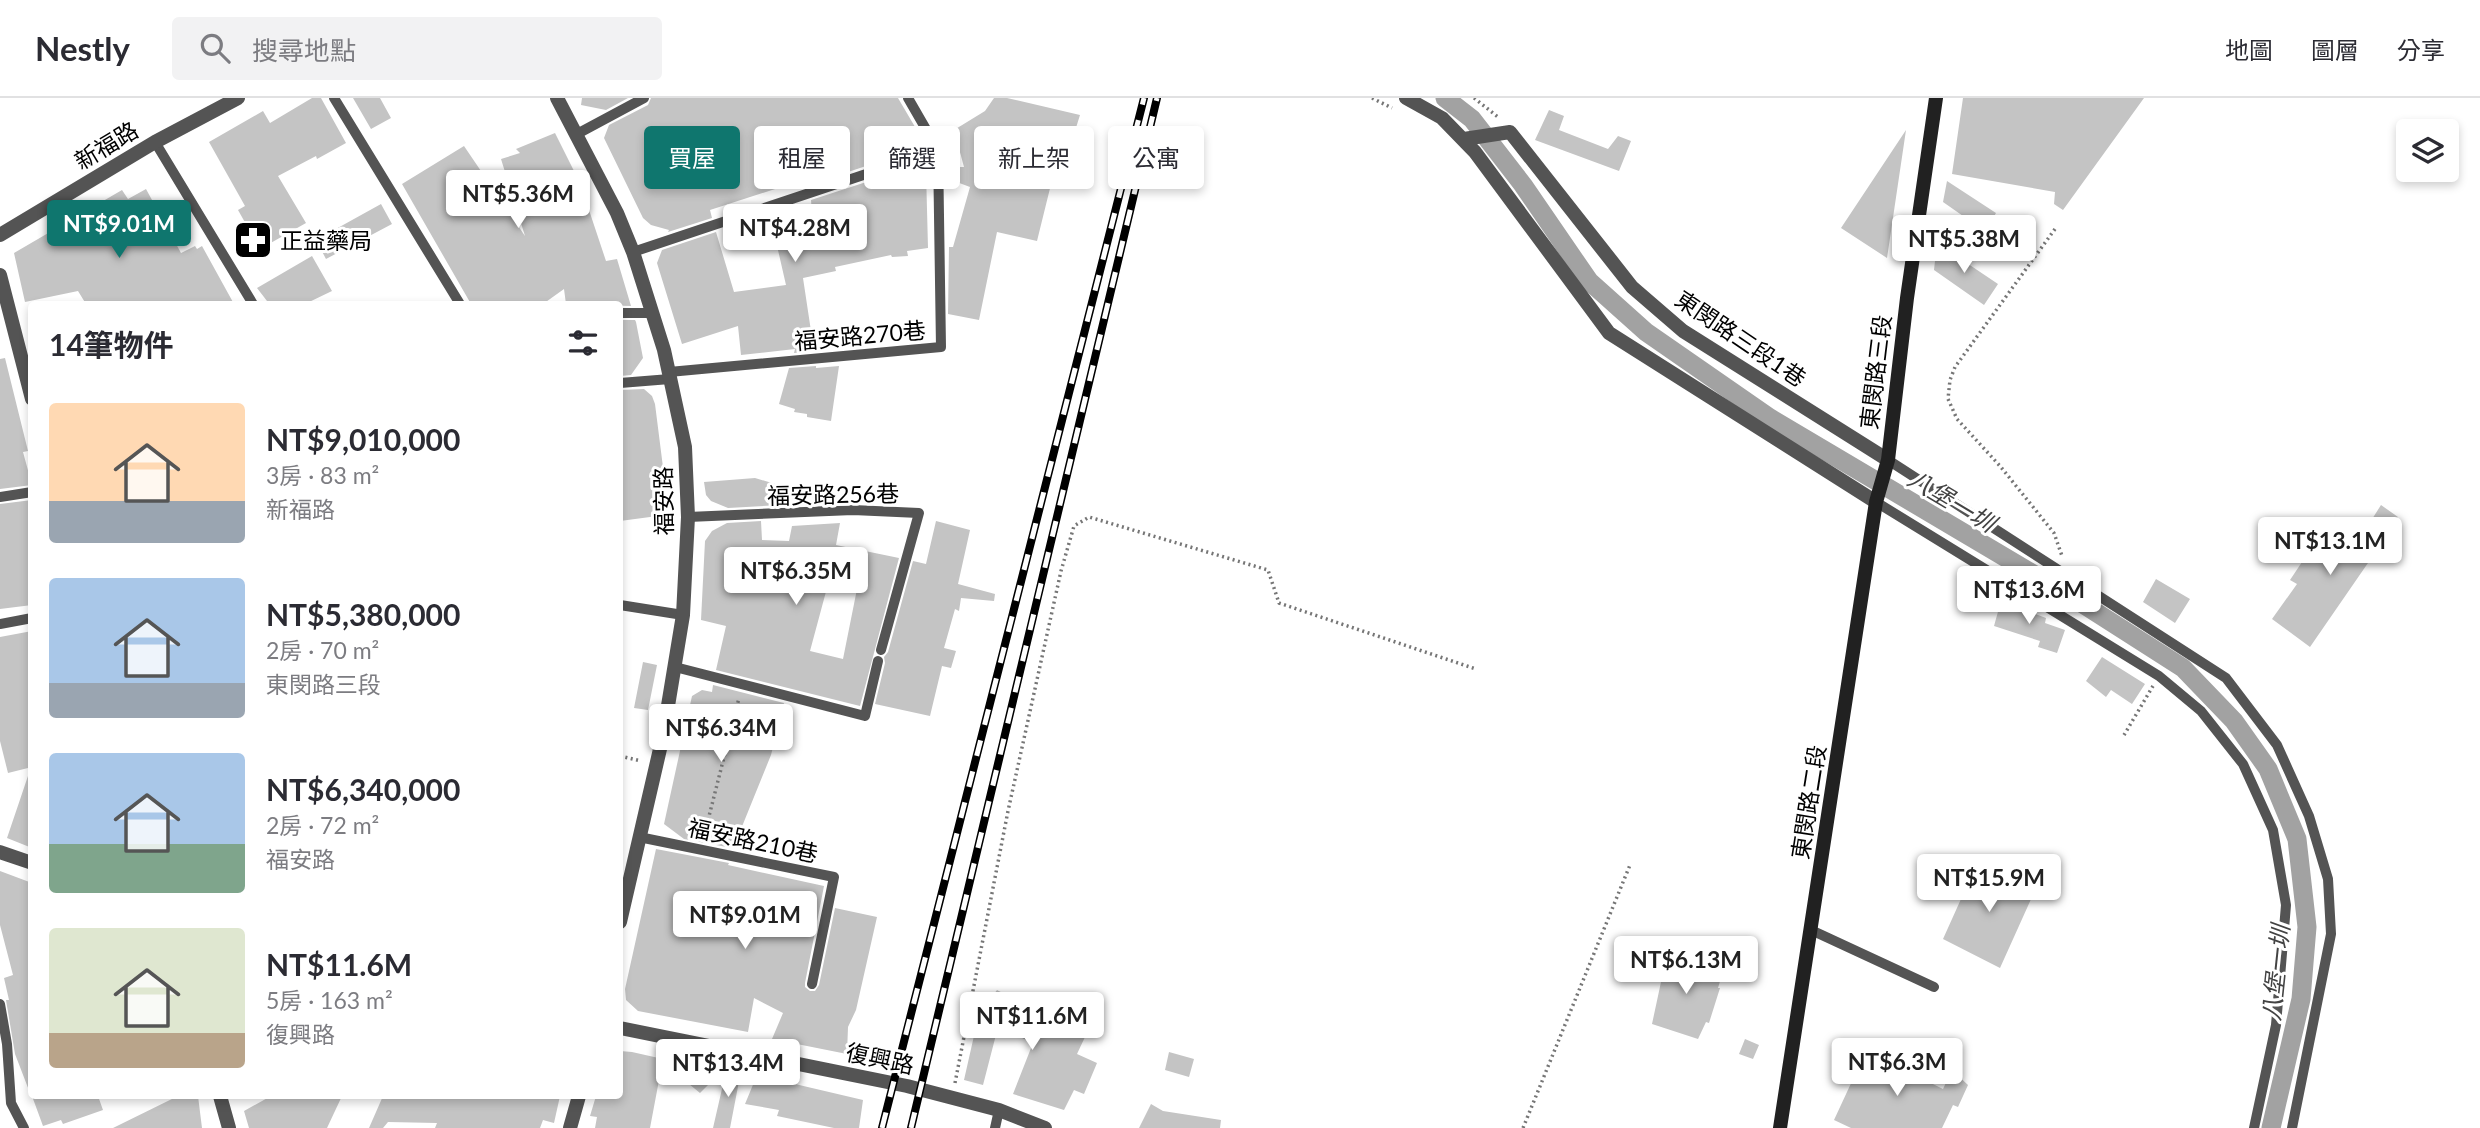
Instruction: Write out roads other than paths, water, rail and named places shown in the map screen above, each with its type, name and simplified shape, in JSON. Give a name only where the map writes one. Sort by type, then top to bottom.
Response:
[{"type":"main road","name":"東閔路三段","points":[[1881,484],[1888,460],[1907,298],[1936,98]]},
{"type":"main road","name":"東閔路二段","points":[[1780,1128],[1876,502],[1881,484]]},
{"type":"street","name":"新福路","points":[[0,235],[155,142],[237,98]]},
{"type":"street","name":"福安路","points":[[557,98],[617,213],[633,251],[669,375],[685,447],[688,517],[683,615],[656,764],[623,909]]},
{"type":"street","points":[[1406,98],[1442,118],[1464,139],[1609,333],[1876,502]]},
{"type":"street","name":"東閔路三段1巷","points":[[1464,139],[1510,132],[1632,287],[1683,331],[1888,460]]},
{"type":"street","points":[[0,275],[25,345],[28,368]]},
{"type":"street","points":[[0,852],[28,862]]},
{"type":"street","name":"復興路","points":[[623,1029],[907,1086],[999,1110],[1045,1128]]},
{"type":"street","points":[[570,1128],[578,1099]]},
{"type":"street","points":[[220,1128],[223,1100]]},
{"type":"street","points":[[223,1100],[229,1128]]},
{"type":"lane","points":[[334,98],[458,301]]},
{"type":"lane","points":[[577,134],[644,98]]},
{"type":"lane","points":[[908,98],[924,126]]},
{"type":"lane","points":[[155,142],[251,301]]},
{"type":"lane","points":[[633,251],[864,175]]},
{"type":"lane","name":"福安路270巷","points":[[669,375],[941,347],[939,189]]},
{"type":"lane","points":[[623,313],[652,313]]},
{"type":"lane","points":[[623,383],[669,375]]},
{"type":"lane","points":[[1888,460],[2226,678],[2277,745],[2309,816],[2328,879],[2331,934],[2292,1128]]},
{"type":"lane","points":[[0,497],[28,493]]},
{"type":"lane","points":[[1876,502],[2159,676],[2201,711],[2243,764],[2273,830],[2286,905],[2276,1025],[2254,1128]]},
{"type":"lane","name":"福安路256巷","points":[[688,517],[853,510],[919,513],[881,650]]},
{"type":"lane","points":[[623,605],[683,615]]},
{"type":"lane","points":[[0,624],[28,619]]},
{"type":"lane","points":[[675,667],[865,716],[878,661]]},
{"type":"lane","name":"福安路210巷","points":[[639,837],[834,877],[812,985]]},
{"type":"lane","points":[[1811,929],[1934,987]]},
{"type":"lane","points":[[0,1004],[7,1044],[12,1103],[24,1128]]},
{"type":"lane","points":[[995,1128],[999,1110]]},
{"type":"waterway","name":"八堡一圳","points":[[1445,98],[1472,119],[1523,185],[1589,281],[1646,332],[1770,418],[2072,597],[2183,668],[2234,721],[2268,769],[2297,839],[2307,927],[2301,999],[2271,1128]]},
{"type":"railway","points":[[882,1128],[1144,98]]},
{"type":"railway","points":[[911,1128],[1157,98]]},
{"type":"place","name":"正益藥局","points":[[253,240]]}]
